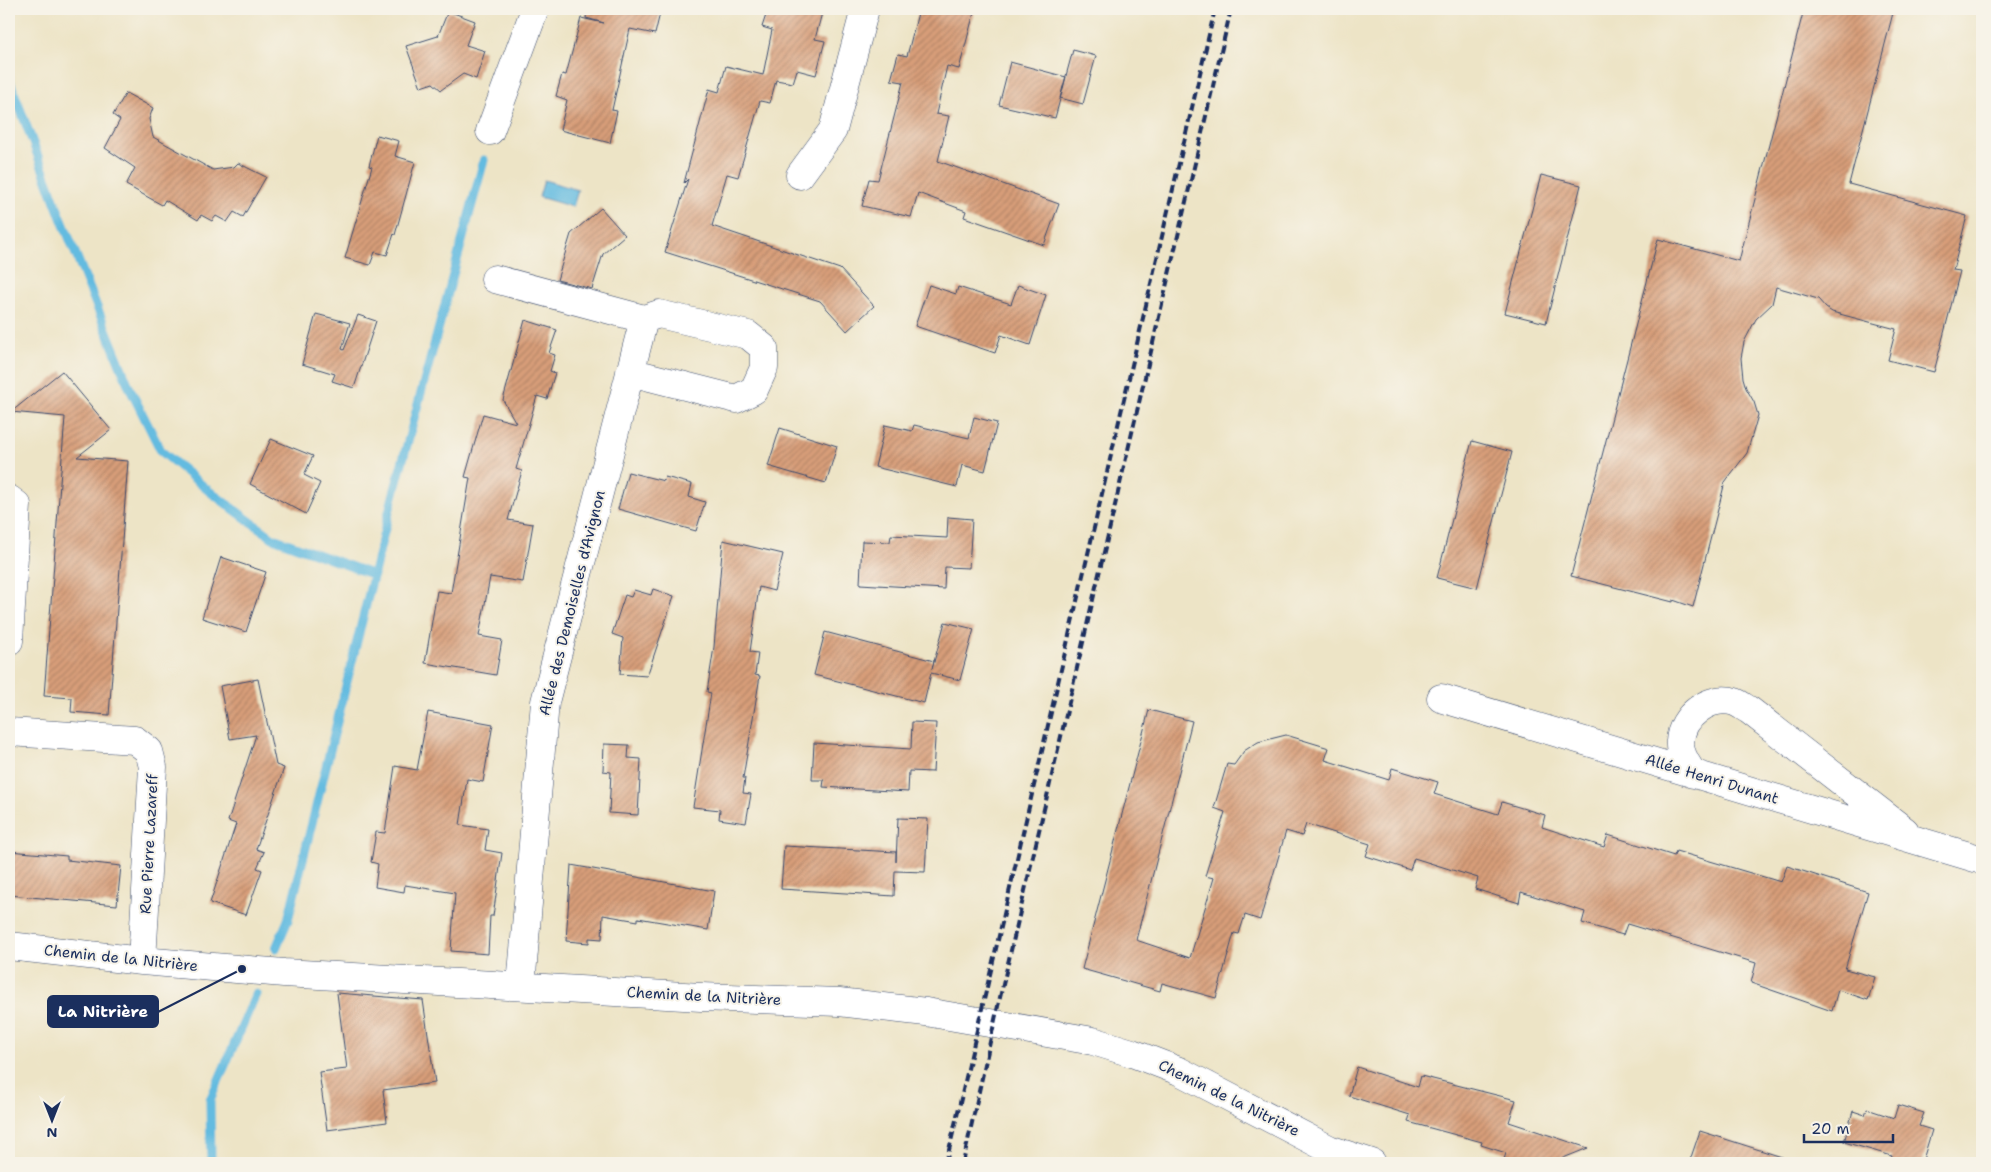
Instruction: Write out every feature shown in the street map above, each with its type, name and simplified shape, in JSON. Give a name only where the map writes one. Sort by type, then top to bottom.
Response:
[{"type":"street","points":[[490,132],[535,9]]},
{"type":"street","points":[[800,175],[832,130],[865,9]]},
{"type":"street","points":[[495,279],[644,319],[660,314],[748,335],[764,348],[764,368],[754,390],[736,399],[630,372]]},
{"type":"street","name":"Allée des Demoiselles d'Avignon","points":[[521,986],[545,702],[644,319]]},
{"type":"street","points":[[9,499],[16,506],[9,641]]},
{"type":"street","name":"Allée Henri Dunant","points":[[1441,698],[1982,860]]},
{"type":"street","points":[[1693,774],[1682,756],[1680,742],[1685,724],[1697,709],[1714,702],[1734,702],[1749,710],[1919,841]]},
{"type":"street","name":"Rue Pierre Lazareff","points":[[9,732],[135,740],[149,751],[153,767],[142,961]]},
{"type":"street","name":"Chemin de la Nitrière","points":[[9,946],[142,961],[284,973],[701,997],[839,1002],[926,1012],[1093,1041],[1132,1053],[1179,1071],[1329,1149],[1372,1163]]},
{"type":"water","points":[[544,180],[578,190],[573,207],[539,197]]},
{"type":"building","points":[[587,9],[661,9],[655,34],[630,29],[612,110],[617,111],[610,143],[560,130],[567,100],[556,96],[562,74],[566,75],[581,18],[604,23],[586,18]]},
{"type":"building","points":[[768,9],[823,9],[815,39],[825,41],[816,75],[797,70],[793,83],[776,80],[770,103],[760,101],[738,177],[727,174],[712,226],[840,269],[874,306],[847,331],[820,301],[665,252],[688,179],[684,183],[709,89],[719,92],[726,66],[763,75],[772,30],[762,27]]},
{"type":"building","points":[[919,9],[975,9],[959,69],[947,66],[936,114],[949,116],[938,161],[1059,204],[1044,245],[964,217],[966,211],[918,193],[911,217],[862,206],[869,179],[878,180],[903,82],[891,80],[898,54],[907,56]]},
{"type":"building","points":[[1804,9],[1894,9],[1849,184],[1967,216],[1953,270],[1960,271],[1934,372],[1888,360],[1896,329],[1832,312],[1818,299],[1776,287],[1772,304],[1756,319],[1744,342],[1741,358],[1743,378],[1758,415],[1747,453],[1725,482],[1693,607],[1673,600],[1673,602],[1571,576],[1658,239],[1739,261]]},
{"type":"building","points":[[448,11],[475,21],[466,45],[485,51],[476,79],[463,74],[441,90],[433,83],[421,87],[406,46],[438,36]]},
{"type":"building","points":[[1073,50],[1096,56],[1083,104],[1060,98]]},
{"type":"building","points":[[1010,62],[1066,77],[1055,118],[999,105]]},
{"type":"building","points":[[126,93],[153,108],[149,119],[153,137],[213,170],[234,167],[238,163],[266,177],[243,217],[234,212],[227,222],[216,216],[212,221],[201,215],[198,220],[165,200],[162,205],[126,185],[135,168],[105,148],[120,120],[113,115]]},
{"type":"building","points":[[377,135],[399,141],[395,156],[415,162],[395,235],[387,255],[375,252],[370,265],[345,258],[372,167],[369,166]]},
{"type":"building","points":[[1541,175],[1581,185],[1546,323],[1505,313]]},
{"type":"building","points":[[601,208],[625,235],[603,254],[592,289],[557,280],[571,234]]},
{"type":"building","points":[[929,285],[956,294],[958,287],[1011,304],[1018,285],[1046,295],[1030,345],[1001,335],[995,353],[915,326]]},
{"type":"building","points":[[316,314],[350,323],[342,349],[344,350],[358,315],[376,321],[354,388],[332,381],[335,374],[302,364]]},
{"type":"building","points":[[525,320],[557,330],[549,353],[555,355],[550,371],[555,373],[547,399],[537,396],[516,469],[522,471],[508,520],[533,524],[523,582],[490,577],[479,636],[502,640],[496,675],[425,663],[437,591],[451,593],[470,478],[465,477],[483,414],[516,423],[503,400]]},
{"type":"building","points":[[62,371],[111,430],[77,457],[128,461],[109,715],[71,712],[72,698],[44,696],[65,417],[11,412]]},
{"type":"building","points":[[974,417],[997,423],[985,471],[962,465],[957,487],[875,467],[885,425],[912,431],[914,425],[969,438]]},
{"type":"building","points":[[780,428],[837,446],[826,483],[768,466]]},
{"type":"building","points":[[271,439],[313,456],[304,475],[320,483],[306,514],[250,484]]},
{"type":"building","points":[[1472,441],[1512,452],[1477,588],[1437,578]]},
{"type":"building","points":[[628,472],[664,481],[665,477],[692,484],[689,497],[705,502],[696,531],[618,509]]},
{"type":"building","points":[[948,517],[972,519],[969,568],[945,567],[944,589],[860,584],[862,541],[890,542],[891,535],[947,538]]},
{"type":"building","points":[[723,540],[783,554],[774,591],[759,587],[750,652],[758,653],[755,675],[760,676],[743,778],[745,778],[743,793],[751,794],[746,823],[719,819],[720,810],[693,807],[711,693],[707,692],[714,647]]},
{"type":"building","points":[[221,557],[266,572],[246,632],[202,618]]},
{"type":"building","points":[[653,589],[674,596],[647,676],[620,674],[623,638],[612,634],[625,595],[631,597],[634,590],[651,595]]},
{"type":"building","points":[[945,622],[974,629],[960,680],[931,673],[924,703],[814,675],[825,632],[934,661],[932,669]]},
{"type":"building","points":[[258,679],[276,765],[284,768],[256,849],[264,852],[257,868],[262,870],[246,915],[210,903],[236,824],[228,821],[256,735],[230,739],[220,686]]},
{"type":"building","points":[[1149,710],[1192,721],[1136,940],[1190,958],[1214,878],[1205,876],[1225,812],[1214,808],[1227,764],[1234,765],[1244,751],[1258,742],[1286,735],[1329,748],[1325,760],[1389,780],[1392,768],[1438,782],[1434,794],[1498,814],[1502,802],[1545,815],[1542,827],[1604,847],[1608,835],[1674,856],[1676,851],[1781,882],[1787,866],[1868,892],[1845,969],[1875,977],[1868,1000],[1838,990],[1832,1011],[1751,983],[1756,963],[1627,924],[1623,935],[1582,923],[1585,912],[1521,892],[1519,903],[1475,889],[1478,878],[1414,858],[1410,870],[1366,856],[1370,844],[1306,824],[1302,836],[1286,831],[1260,920],[1245,915],[1239,934],[1234,933],[1216,998],[1162,983],[1160,991],[1082,969]]},
{"type":"building","points":[[428,712],[493,724],[483,782],[467,779],[460,825],[488,829],[485,850],[502,853],[493,916],[490,916],[488,954],[451,951],[455,893],[405,885],[404,892],[375,887],[378,864],[371,862],[376,832],[385,833],[395,766],[417,770]]},
{"type":"building","points":[[912,722],[936,723],[933,772],[909,771],[908,792],[823,787],[824,780],[812,780],[814,743],[911,749]]},
{"type":"building","points":[[604,744],[629,745],[628,758],[641,759],[638,815],[609,813],[611,772],[603,771]]},
{"type":"building","points":[[898,818],[928,819],[925,872],[895,871],[894,896],[781,889],[784,846],[896,852],[896,862]]},
{"type":"building","points":[[9,851],[67,856],[67,860],[121,866],[117,905],[9,895]]},
{"type":"building","points":[[571,865],[714,891],[708,930],[638,918],[638,921],[603,915],[602,939],[589,938],[589,943],[566,941]]},
{"type":"building","points":[[337,993],[423,1000],[435,1083],[383,1090],[387,1122],[327,1130],[319,1072],[347,1069]]},
{"type":"building","points":[[1357,1067],[1418,1087],[1421,1076],[1516,1100],[1509,1122],[1588,1148],[1551,1163],[1503,1163],[1506,1153],[1481,1145],[1482,1142],[1408,1122],[1410,1115],[1349,1096]]},
{"type":"building","points":[[1898,1105],[1924,1113],[1919,1126],[1932,1130],[1922,1163],[1890,1163],[1892,1156],[1844,1142],[1853,1111],[1865,1115],[1867,1109],[1894,1118]]},
{"type":"building","points":[[1700,1131],[1785,1158],[1784,1163],[1689,1163]]},
{"type":"waterway","points":[[9,79],[60,215],[130,389],[161,451],[209,491],[273,538],[374,575]]},
{"type":"waterway","points":[[276,948],[288,920],[391,504],[484,160]]},
{"type":"waterway","points":[[211,1163],[210,1100],[256,994]]},
{"type":"railway","points":[[946,1163],[1215,9]]},
{"type":"railway","points":[[963,1163],[1231,9]]},
{"type":"place","name":"La Nitrière","points":[[242,969]]}]
